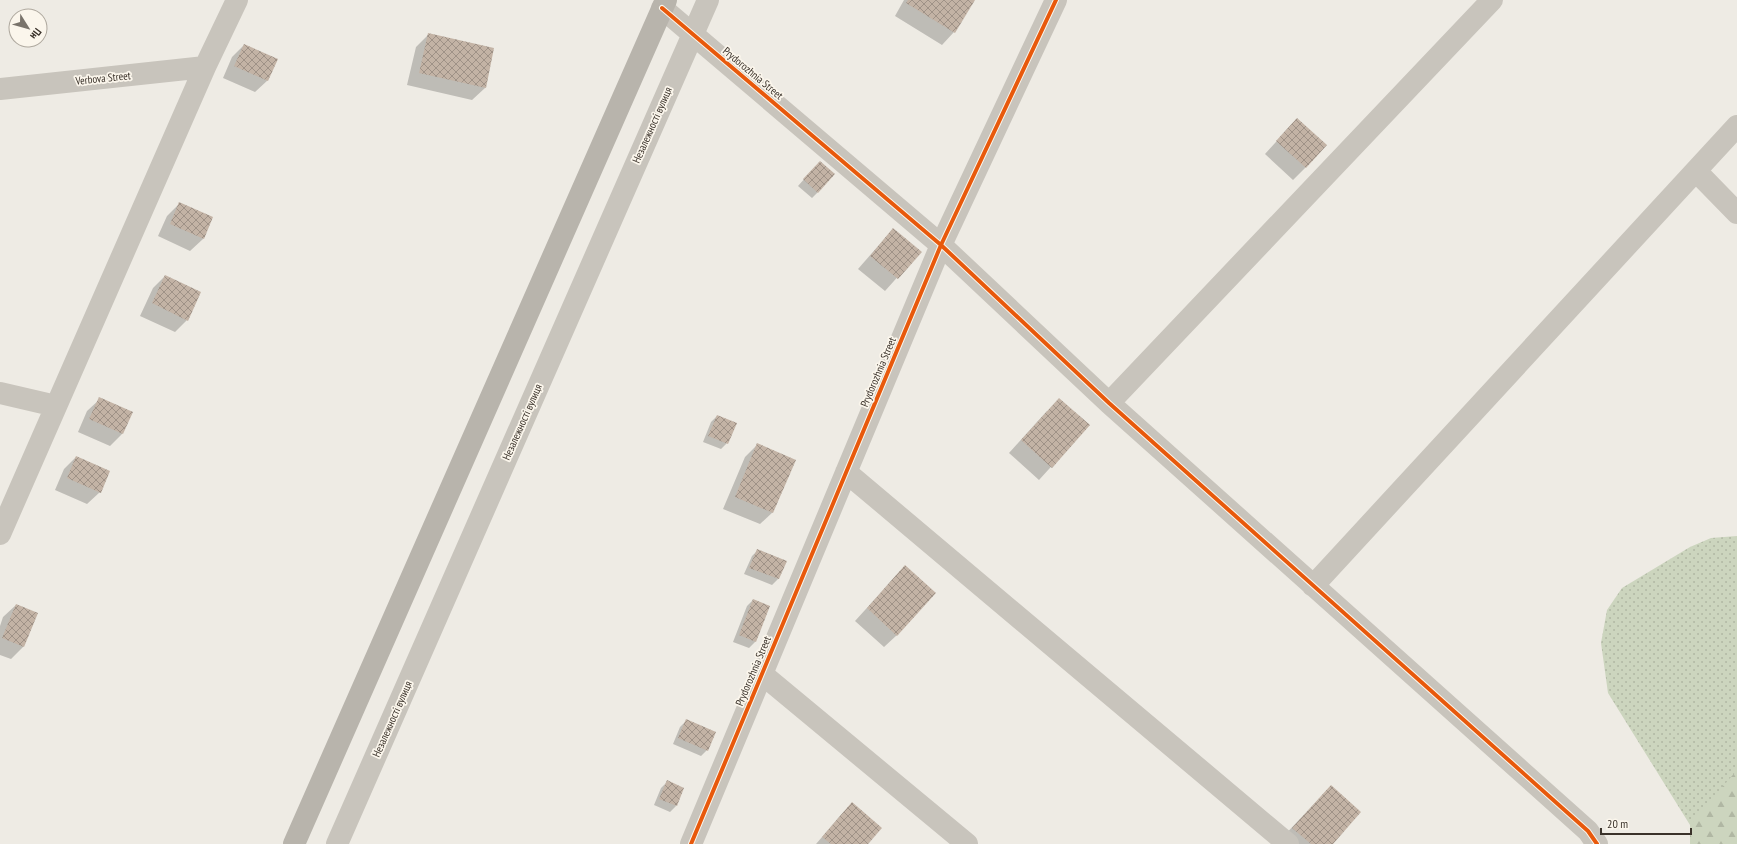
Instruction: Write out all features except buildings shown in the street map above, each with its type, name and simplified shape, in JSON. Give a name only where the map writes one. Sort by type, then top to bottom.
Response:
[{"type":"main road","points":[[294,844],[664,4]]},
{"type":"street","points":[[0,534],[205,67],[237,0]]},
{"type":"street","name":"Незалежності вулиця","points":[[337,844],[708,0]]},
{"type":"street","points":[[1056,0],[941,245],[1109,403],[1588,831],[1597,844]]},
{"type":"street","points":[[1109,403],[1492,0]]},
{"type":"street","name":"Prydorozhnia Street","points":[[664,4],[692,34],[941,245],[691,844]]},
{"type":"street","name":"Verbova Street","points":[[0,88],[205,67]]},
{"type":"street","points":[[1313,586],[1737,126]]},
{"type":"street","points":[[1696,171],[1737,213]]},
{"type":"street","points":[[0,393],[56,406]]},
{"type":"street","points":[[846,472],[1288,844]]},
{"type":"street","points":[[762,674],[967,844]]},
{"type":"green space","points":[[1737,536],[1737,844],[1690,844],[1690,825],[1608,693],[1601,643],[1607,610],[1622,588],[1690,547],[1711,538]]},
{"type":"green space","points":[[1737,770],[1737,844],[1690,844],[1690,825]]},
{"type":"cycle path","points":[[1056,0],[941,245],[1109,403],[1588,831],[1597,844]]},
{"type":"cycle path","points":[[662,8],[941,245],[691,844]]}]
